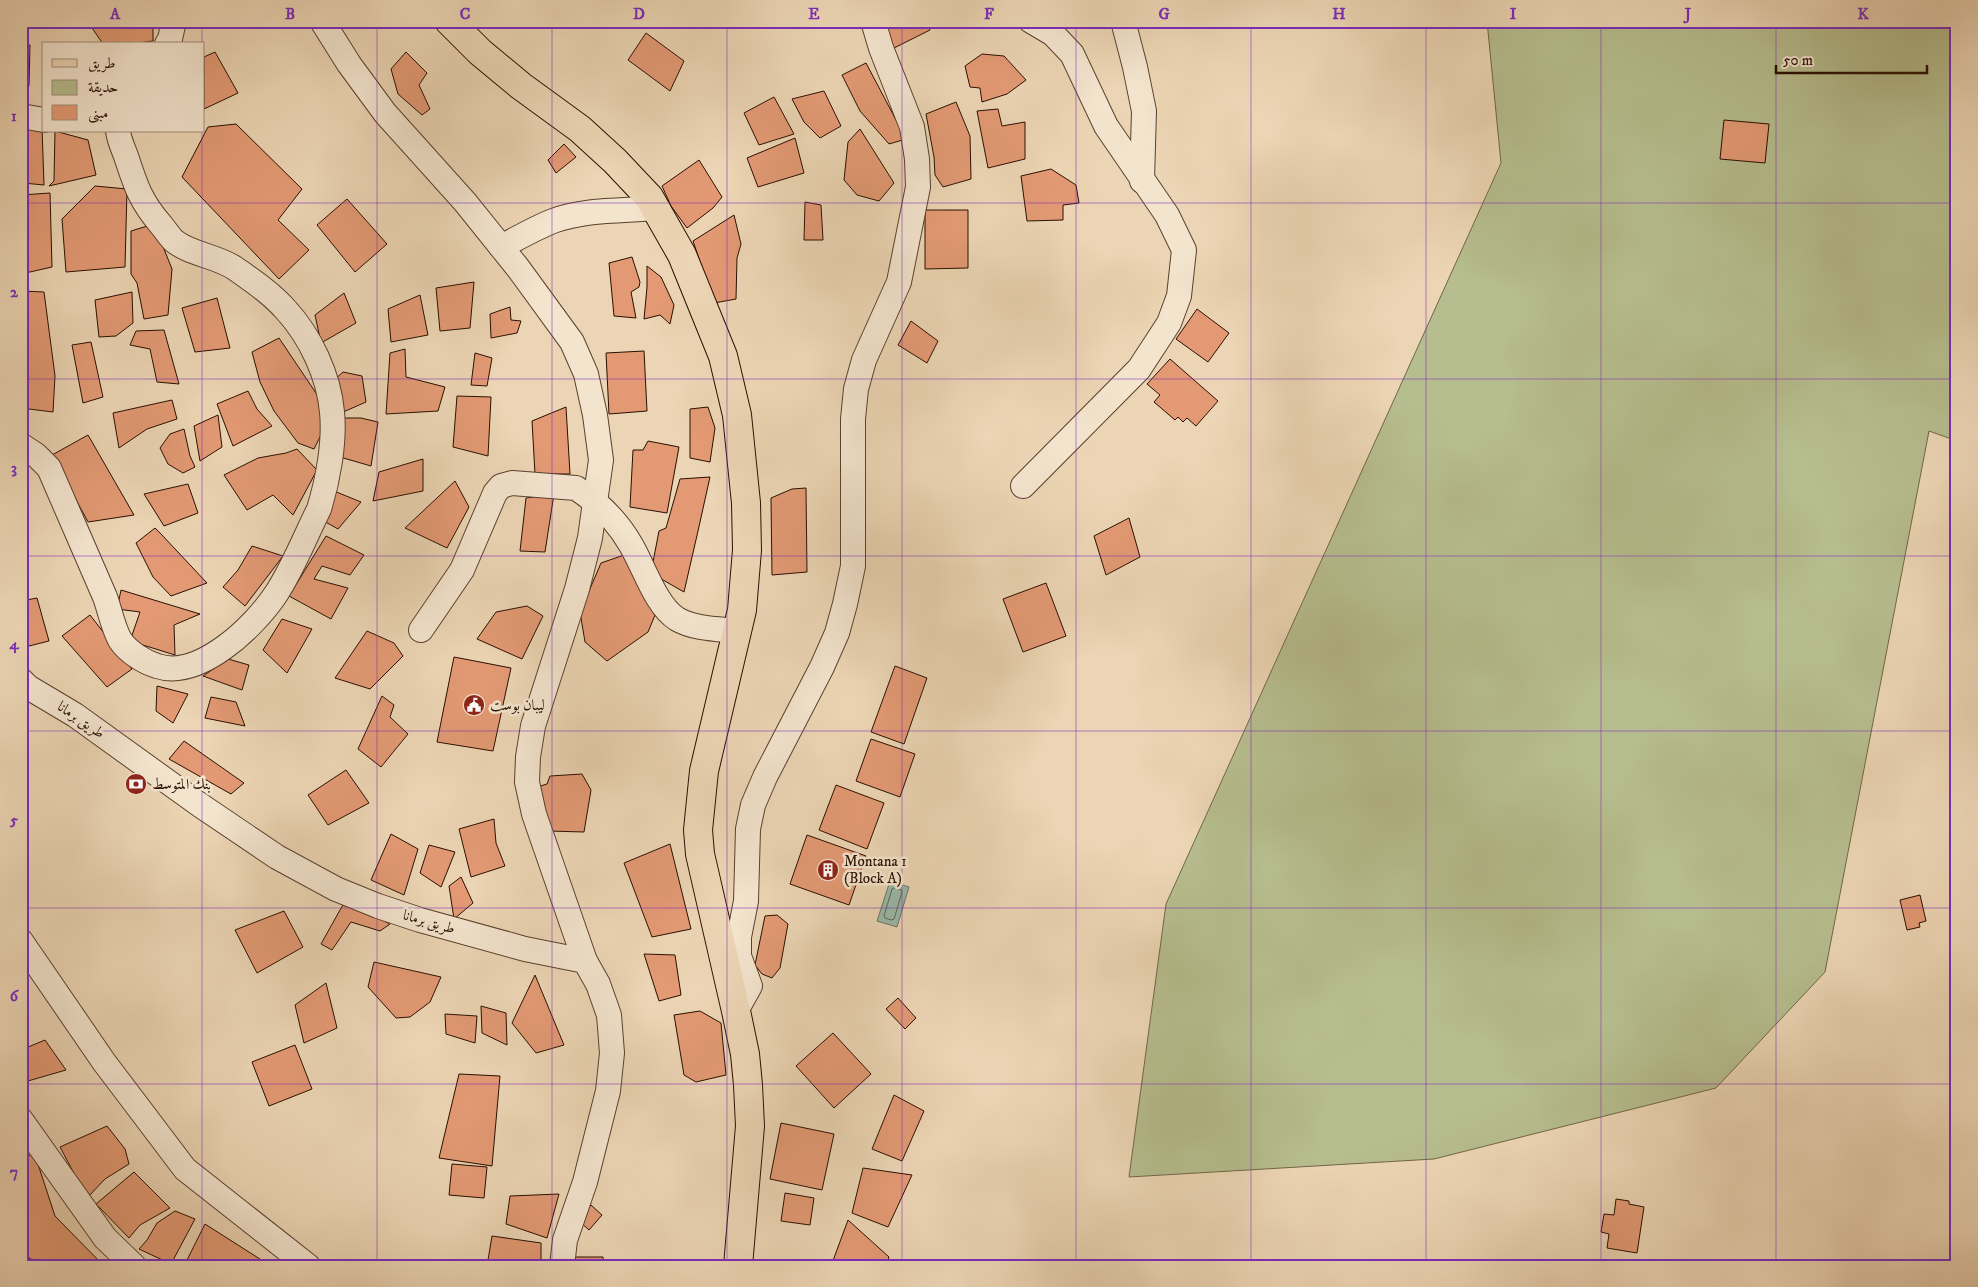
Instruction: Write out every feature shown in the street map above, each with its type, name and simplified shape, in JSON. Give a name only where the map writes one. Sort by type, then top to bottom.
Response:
[{"type":"main road","points":[[449,21],[480,52],[521,86],[580,129],[615,161],[649,197],[682,255],[723,356],[737,415],[746,503],[747,550],[742,610],[704,771],[698,830],[700,854],[745,1054],[750,1126],[738,1266]]},
{"type":"street","points":[[168,42],[174,21]]},
{"type":"street","points":[[322,21],[349,64],[385,113],[465,202],[572,342],[586,374],[596,415],[602,460],[590,538],[577,589],[533,726],[526,782],[534,814],[585,962],[598,984],[608,1015],[612,1053],[608,1091],[585,1182],[566,1240],[562,1266]]},
{"type":"street","points":[[736,1011],[750,986],[739,956],[739,937],[746,901],[748,829],[753,805],[765,777],[822,667],[837,633],[846,604],[853,566],[853,419],[856,389],[864,360],[899,282],[918,188],[917,159],[912,127],[884,56],[873,21]]},
{"type":"street","points":[[1023,486],[1139,369],[1170,323],[1179,296],[1184,250],[1167,214],[1142,181],[1106,126],[1072,54],[1052,34],[1032,21]]},
{"type":"street","points":[[1122,21],[1135,67],[1144,110],[1142,181]]},
{"type":"street","points":[[21,116],[42,120]]},
{"type":"street","points":[[21,445],[36,455],[49,468],[106,600],[120,640],[141,658],[152,665],[167,670],[199,664],[228,645],[256,619],[276,594],[321,503],[327,481],[332,434],[332,412],[325,379],[309,341],[286,310],[268,293],[234,268],[206,254],[185,247],[174,240],[148,210],[139,195],[113,132]]},
{"type":"street","points":[[501,247],[553,221],[574,215],[595,211],[615,212],[656,208]]},
{"type":"street","points":[[421,630],[462,570],[490,501],[501,486],[512,483],[576,488],[596,502],[615,520],[631,545],[662,604],[669,613],[689,624],[737,631]]},
{"type":"street","name":"طريق برمانا","points":[[21,680],[28,687],[75,715],[269,852],[336,889],[420,920],[525,949],[585,962]]},
{"type":"street","points":[[21,941],[104,1062],[184,1169],[283,1258],[308,1266]]},
{"type":"street","points":[[21,1120],[105,1238],[134,1266]]},
{"type":"green space","points":[[1487,21],[1957,21],[1957,441],[1929,431],[1825,972],[1716,1088],[1434,1159],[1129,1177],[1166,904],[1501,163]]},
{"type":"water","points":[[890,881],[909,887],[897,927],[877,921]]},
{"type":"building","points":[[105,21],[153,21],[153,41],[102,42],[92,28]]},
{"type":"building","points":[[882,21],[926,21],[930,30],[892,49]]},
{"type":"building","points":[[646,33],[684,61],[670,91],[628,60]]},
{"type":"building","points":[[21,44],[30,45],[29,86],[21,88]]},
{"type":"building","points":[[215,52],[238,93],[205,109],[205,57]]},
{"type":"building","points":[[406,52],[427,73],[419,85],[430,109],[422,115],[398,94],[391,69]]},
{"type":"building","points":[[982,54],[1004,56],[1026,80],[1007,94],[982,102],[980,88],[970,87],[965,66]]},
{"type":"building","points":[[866,63],[906,139],[889,144],[860,111],[842,75]]},
{"type":"building","points":[[824,91],[841,126],[820,138],[804,122],[792,99]]},
{"type":"building","points":[[774,97],[794,134],[759,145],[744,113]]},
{"type":"building","points":[[956,102],[970,136],[971,179],[943,187],[935,175],[934,157],[926,114]]},
{"type":"building","points":[[998,109],[1002,126],[1025,122],[1025,159],[988,168],[977,111]]},
{"type":"building","points":[[1724,120],[1769,124],[1765,163],[1720,159]]},
{"type":"building","points":[[236,124],[302,189],[278,220],[309,250],[279,279],[182,177],[208,127]]},
{"type":"building","points":[[28,126],[42,128],[44,185],[23,183]]},
{"type":"building","points":[[860,129],[894,183],[879,201],[857,195],[844,180],[848,142]]},
{"type":"building","points":[[55,132],[88,140],[96,175],[49,186],[54,181]]},
{"type":"building","points":[[795,138],[804,173],[758,187],[747,158]]},
{"type":"building","points":[[564,144],[576,157],[556,173],[548,160]]},
{"type":"building","points":[[699,160],[722,197],[713,208],[687,228],[671,206],[662,186]]},
{"type":"building","points":[[1051,169],[1076,185],[1079,203],[1063,205],[1063,220],[1027,221],[1021,176]]},
{"type":"building","points":[[95,186],[127,189],[125,267],[66,272],[62,219]]},
{"type":"building","points":[[50,193],[52,267],[21,274],[21,195]]},
{"type":"building","points":[[347,199],[387,244],[355,272],[317,225]]},
{"type":"building","points":[[805,202],[821,205],[823,240],[804,240]]},
{"type":"building","points":[[925,210],[968,210],[968,268],[925,269]]},
{"type":"building","points":[[734,215],[741,244],[737,258],[736,299],[714,303],[693,241]]},
{"type":"building","points":[[154,224],[172,269],[168,315],[144,319],[137,283],[131,274],[131,231]]},
{"type":"building","points":[[632,257],[640,282],[639,287],[631,292],[636,318],[614,316],[609,263]]},
{"type":"building","points":[[647,266],[661,277],[674,305],[670,324],[660,315],[644,319]]},
{"type":"building","points":[[474,282],[470,328],[440,331],[436,288]]},
{"type":"building","points":[[21,291],[44,292],[55,376],[53,412],[21,408]]},
{"type":"building","points":[[132,292],[133,323],[116,336],[99,337],[95,300]]},
{"type":"building","points":[[344,293],[356,323],[321,343],[315,315]]},
{"type":"building","points":[[420,295],[428,335],[391,342],[388,309]]},
{"type":"building","points":[[217,298],[230,348],[195,352],[182,308]]},
{"type":"building","points":[[510,307],[511,320],[521,321],[517,333],[491,338],[490,314]]},
{"type":"building","points":[[1197,309],[1229,333],[1208,362],[1176,339]]},
{"type":"building","points":[[911,321],[938,341],[927,363],[898,345]]},
{"type":"building","points":[[164,330],[179,384],[157,382],[150,349],[130,345],[136,331]]},
{"type":"building","points":[[279,338],[320,399],[321,435],[314,449],[298,443],[274,411],[260,382],[252,352]]},
{"type":"building","points":[[91,342],[103,397],[83,403],[72,345]]},
{"type":"building","points":[[405,349],[406,377],[445,387],[438,411],[386,414],[390,353]]},
{"type":"building","points":[[644,351],[647,411],[609,414],[606,353]]},
{"type":"building","points":[[475,353],[492,358],[487,386],[471,385]]},
{"type":"building","points":[[1170,359],[1218,401],[1196,426],[1187,418],[1183,422],[1178,417],[1175,420],[1154,402],[1160,395],[1147,384]]},
{"type":"building","points":[[343,372],[362,376],[366,402],[341,413],[332,382]]},
{"type":"building","points":[[248,391],[257,409],[272,426],[233,446],[217,404]]},
{"type":"building","points":[[457,396],[491,397],[488,456],[453,447]]},
{"type":"building","points":[[172,400],[177,419],[147,429],[119,448],[113,413]]},
{"type":"building","points":[[566,407],[570,474],[535,474],[532,421]]},
{"type":"building","points":[[708,407],[715,428],[710,462],[690,458],[690,409]]},
{"type":"building","points":[[218,415],[222,447],[200,461],[194,426]]},
{"type":"building","points":[[340,418],[361,418],[378,422],[371,466],[333,455]]},
{"type":"building","points":[[184,429],[190,456],[195,467],[183,473],[168,464],[160,448],[170,434]]},
{"type":"building","points":[[88,435],[134,515],[88,522],[52,455]]},
{"type":"building","points":[[648,441],[679,447],[667,513],[630,507],[633,450],[643,450]]},
{"type":"building","points":[[297,449],[317,470],[293,515],[273,495],[247,510],[224,475],[258,458]]},
{"type":"building","points":[[423,459],[423,491],[373,501],[379,472]]},
{"type":"building","points":[[710,477],[684,592],[656,576],[653,562],[659,531],[666,528],[680,479]]},
{"type":"building","points":[[455,481],[469,507],[447,548],[405,528]]},
{"type":"building","points":[[188,484],[198,513],[164,526],[144,494]]},
{"type":"building","points":[[806,488],[807,572],[772,575],[771,498],[792,489]]},
{"type":"building","points":[[334,491],[361,502],[338,529],[322,520]]},
{"type":"building","points":[[554,494],[545,552],[520,551],[526,498]]},
{"type":"building","points":[[1129,518],[1140,557],[1106,575],[1094,536]]},
{"type":"building","points":[[155,528],[207,583],[171,596],[153,577],[136,543]]},
{"type":"building","points":[[326,536],[364,555],[350,575],[322,566],[314,579],[348,588],[331,619],[289,596]]},
{"type":"building","points":[[252,546],[283,556],[245,606],[223,587],[238,570]]},
{"type":"building","points":[[627,554],[658,608],[648,632],[607,661],[585,642],[580,612],[601,563]]},
{"type":"building","points":[[1046,583],[1066,636],[1023,652],[1003,599]]},
{"type":"building","points":[[121,590],[200,614],[174,625],[175,655],[130,641],[140,612],[117,609]]},
{"type":"building","points":[[37,598],[49,641],[21,648],[21,601]]},
{"type":"building","points":[[527,606],[543,616],[522,659],[477,639],[496,612]]},
{"type":"building","points":[[90,615],[132,669],[107,687],[62,636]]},
{"type":"building","points":[[282,619],[312,629],[287,673],[263,650]]},
{"type":"building","points":[[367,631],[394,643],[403,656],[370,689],[335,678]]},
{"type":"building","name":"ليبان بوست","points":[[454,657],[511,668],[493,751],[437,742]]},
{"type":"building","points":[[228,659],[249,665],[242,690],[203,676]]},
{"type":"building","points":[[895,666],[927,678],[904,744],[871,732]]},
{"type":"building","points":[[157,686],[188,694],[173,723],[156,711]]},
{"type":"building","points":[[382,696],[394,705],[390,717],[408,734],[381,767],[358,749]]},
{"type":"building","points":[[211,697],[236,702],[245,726],[205,718]]},
{"type":"building","points":[[871,739],[915,754],[900,797],[856,781]]},
{"type":"building","points":[[184,741],[244,783],[231,794],[169,759]]},
{"type":"building","points":[[346,770],[369,803],[328,825],[308,795]]},
{"type":"building","points":[[582,774],[591,790],[584,832],[548,831],[534,788],[547,784],[550,776]]},
{"type":"building","points":[[836,785],[884,803],[867,849],[819,830]]},
{"type":"building","points":[[494,819],[496,843],[505,866],[471,877],[459,829]]},
{"type":"building","points":[[391,834],[418,849],[404,895],[371,880]]},
{"type":"building","name":"Montana 1 (Block A)","points":[[807,835],[866,856],[849,905],[790,884]]},
{"type":"building","points":[[670,844],[691,929],[652,937],[624,863]]},
{"type":"building","points":[[429,845],[455,852],[441,887],[420,873]]},
{"type":"building","points":[[461,877],[473,903],[454,919],[449,886]]},
{"type":"building","points":[[1920,895],[1926,921],[1919,923],[1920,927],[1907,930],[1900,900]]},
{"type":"building","points":[[345,901],[390,924],[380,931],[351,922],[332,950],[321,944]]},
{"type":"building","points":[[284,911],[303,947],[257,973],[235,930]]},
{"type":"building","points":[[777,915],[788,924],[780,968],[772,978],[762,974],[755,965],[765,916]]},
{"type":"building","points":[[644,954],[675,955],[681,995],[659,1001]]},
{"type":"building","points":[[374,962],[441,977],[430,1002],[410,1017],[396,1018],[368,987]]},
{"type":"building","points":[[535,975],[564,1045],[536,1053],[512,1023]]},
{"type":"building","points":[[326,983],[337,1028],[304,1043],[295,1005]]},
{"type":"building","points":[[898,998],[916,1018],[905,1029],[886,1009]]},
{"type":"building","points":[[481,1006],[506,1013],[507,1045],[482,1033]]},
{"type":"building","points":[[700,1011],[721,1023],[726,1075],[696,1082],[684,1075],[674,1015]]},
{"type":"building","points":[[445,1014],[477,1016],[475,1043],[446,1034]]},
{"type":"building","points":[[833,1033],[871,1074],[834,1108],[796,1066]]},
{"type":"building","points":[[45,1040],[66,1070],[21,1083],[21,1050]]},
{"type":"building","points":[[295,1045],[312,1089],[269,1106],[252,1062]]},
{"type":"building","points":[[459,1074],[500,1076],[492,1166],[439,1158]]},
{"type":"building","points":[[894,1095],[924,1111],[902,1161],[872,1149]]},
{"type":"building","points":[[781,1123],[834,1134],[822,1190],[770,1179]]},
{"type":"building","points":[[107,1126],[125,1149],[129,1164],[105,1179],[87,1198],[60,1147]]},
{"type":"building","points":[[34,1152],[55,1216],[104,1266],[84,1266],[30,1259],[21,1247],[21,1162]]},
{"type":"building","points":[[452,1164],[487,1167],[484,1198],[449,1195]]},
{"type":"building","points":[[863,1168],[912,1175],[888,1227],[852,1213]]},
{"type":"building","points":[[134,1172],[170,1208],[140,1225],[129,1238],[96,1204]]},
{"type":"building","points":[[785,1193],[814,1198],[810,1225],[781,1221]]},
{"type":"building","points":[[559,1194],[547,1238],[506,1224],[510,1196]]},
{"type":"building","points":[[1616,1199],[1629,1201],[1629,1204],[1644,1207],[1637,1253],[1607,1248],[1609,1234],[1601,1232],[1604,1214],[1614,1215]]},
{"type":"building","points":[[591,1205],[602,1215],[589,1230],[578,1220]]},
{"type":"building","points":[[175,1211],[195,1219],[171,1264],[139,1249],[157,1223]]},
{"type":"building","points":[[848,1220],[889,1257],[886,1266],[831,1266]]},
{"type":"building","points":[[205,1224],[263,1261],[184,1266]]},
{"type":"building","points":[[492,1236],[541,1243],[541,1266],[487,1266]]},
{"type":"building","points":[[571,1257],[603,1257],[604,1266],[570,1266]]},
{"type":"place","name":"ليبان بوست","points":[[474,705]]},
{"type":"place","name":"بنك المتوسط","points":[[136,784]]},
{"type":"place","name":"Montana 1 (Block A)","points":[[828,870]]}]
